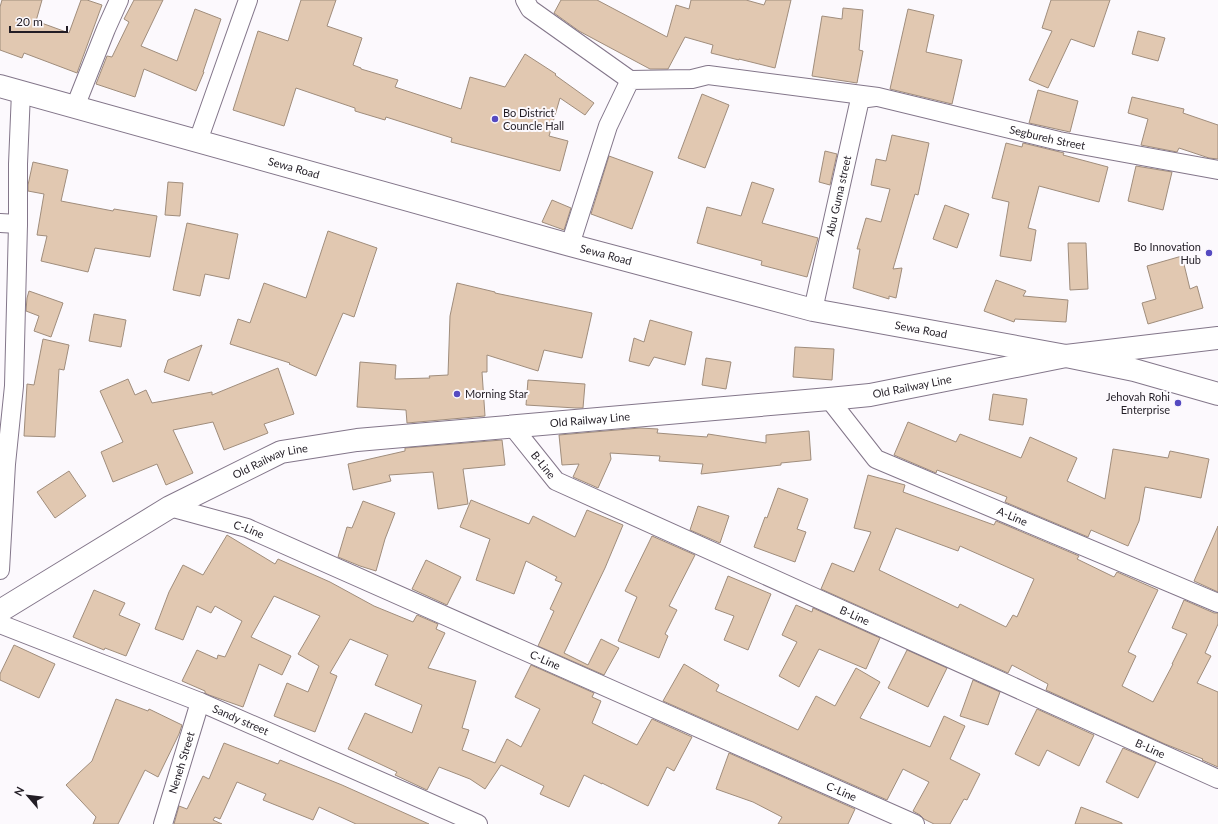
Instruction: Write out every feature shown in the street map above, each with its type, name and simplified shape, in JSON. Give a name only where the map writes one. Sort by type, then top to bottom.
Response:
[{"type":"street","points":[[75,107],[119,0]]},
{"type":"street","points":[[198,141],[248,0]]},
{"type":"street","points":[[525,0],[530,9],[630,80],[608,126],[570,245]]},
{"type":"street","name":"Segbureh Street","points":[[630,80],[692,79],[708,75],[878,97],[1059,141],[1218,170]]},
{"type":"street","name":"Sewa Road","points":[[0,86],[570,245],[813,310],[1066,356],[1134,370],[1218,394]]},
{"type":"street","points":[[0,570],[6,464],[14,386],[18,164],[21,92]]},
{"type":"street","name":"Abu Guma street","points":[[813,310],[860,99],[878,97]]},
{"type":"street","points":[[0,223],[18,224]]},
{"type":"street","name":"Old Railway Line","points":[[0,611],[170,507],[281,452],[357,440],[870,395],[1066,356],[1218,338]]},
{"type":"street","name":"A-Line","points":[[829,399],[876,459],[1218,602]]},
{"type":"street","name":"B-Line","points":[[512,426],[556,481],[1218,779]]},
{"type":"street","name":"C-Line","points":[[170,507],[247,528],[916,824]]},
{"type":"street","name":"Sandy street","points":[[0,624],[200,702],[478,824]]},
{"type":"street","name":"Neneh Street","points":[[164,824],[200,702]]},
{"type":"building","points":[[2,0],[42,0],[36,21],[69,33],[81,0],[87,0],[102,5],[77,73],[24,53],[22,58],[0,50],[0,7]]},
{"type":"building","points":[[134,0],[163,0],[141,46],[177,61],[195,9],[221,19],[204,72],[196,91],[144,69],[135,97],[96,84],[107,56],[112,57],[129,22],[124,19]]},
{"type":"building","points":[[301,0],[336,0],[327,26],[362,38],[353,65],[361,69],[398,80],[395,87],[461,109],[470,77],[505,87],[525,54],[556,74],[555,75],[594,103],[585,115],[560,98],[549,136],[568,141],[560,171],[451,142],[452,138],[386,117],[385,120],[355,111],[355,108],[296,88],[284,126],[233,110],[258,31],[288,41]]},
{"type":"building","points":[[561,0],[597,0],[667,37],[676,5],[689,9],[691,0],[746,0],[764,5],[766,0],[791,0],[775,68],[711,53],[713,45],[685,37],[668,69],[650,69],[579,31],[554,13]]},
{"type":"building","points":[[1051,0],[1110,0],[1094,47],[1071,39],[1048,88],[1029,80],[1052,31],[1042,28]]},
{"type":"building","points":[[843,8],[863,10],[859,50],[863,51],[857,83],[812,76],[822,16],[842,19]]},
{"type":"building","points":[[908,9],[934,15],[926,52],[962,60],[952,104],[890,89]]},
{"type":"building","points":[[1138,31],[1165,38],[1158,61],[1132,54]]},
{"type":"building","points":[[1038,90],[1078,101],[1070,132],[1029,123]]},
{"type":"building","points":[[702,94],[729,105],[705,168],[678,158]]},
{"type":"building","points":[[1132,97],[1184,109],[1183,113],[1218,125],[1218,159],[1209,158],[1179,148],[1177,152],[1141,145],[1148,119],[1128,113]]},
{"type":"building","points":[[892,135],[929,143],[918,195],[915,194],[893,269],[902,268],[896,298],[889,296],[889,299],[853,288],[860,249],[857,249],[866,218],[881,222],[890,189],[871,185],[876,159],[886,161]]},
{"type":"building","points":[[1006,143],[1022,147],[1023,143],[1064,153],[1063,155],[1108,167],[1099,202],[1039,186],[1028,228],[1036,230],[1031,261],[1000,256],[1009,202],[992,198]]},
{"type":"building","points":[[825,151],[837,154],[830,185],[819,182]]},
{"type":"building","points":[[609,156],[653,172],[632,229],[591,214]]},
{"type":"building","points":[[33,162],[68,170],[61,201],[113,211],[114,209],[157,216],[150,257],[95,248],[88,272],[41,261],[47,236],[37,235],[44,194],[28,191]]},
{"type":"building","points":[[1136,166],[1172,172],[1163,210],[1128,201]]},
{"type":"building","points":[[168,182],[183,183],[180,216],[165,215]]},
{"type":"building","points":[[752,182],[774,189],[762,223],[818,238],[807,277],[761,265],[762,261],[697,243],[707,207],[741,216]]},
{"type":"building","points":[[552,200],[571,208],[564,230],[542,222]]},
{"type":"building","points":[[945,205],[969,214],[957,248],[933,239]]},
{"type":"building","points":[[187,223],[238,234],[229,279],[205,274],[200,296],[173,290]]},
{"type":"building","points":[[328,231],[377,248],[354,317],[343,313],[316,376],[289,364],[290,363],[230,344],[238,319],[250,323],[264,283],[306,298]]},
{"type":"building","points":[[1068,243],[1086,243],[1088,289],[1070,290]]},
{"type":"building","points":[[1182,256],[1190,289],[1197,286],[1203,308],[1148,324],[1142,303],[1156,299],[1147,266]]},
{"type":"building","points":[[996,280],[1026,291],[1023,296],[1068,300],[1066,322],[1015,319],[1014,322],[984,311]]},
{"type":"building","points":[[457,283],[495,293],[592,313],[582,358],[544,350],[538,371],[487,355],[487,372],[482,372],[485,416],[407,423],[406,410],[357,407],[360,362],[396,365],[395,379],[430,378],[429,376],[448,375],[450,316]]},
{"type":"building","points":[[29,291],[63,303],[51,337],[34,331],[39,316],[26,311]]},
{"type":"building","points":[[94,314],[126,320],[121,347],[89,341]]},
{"type":"building","points":[[650,320],[692,332],[685,365],[654,357],[649,366],[629,361],[634,338],[644,342]]},
{"type":"building","points":[[43,339],[69,345],[64,370],[59,369],[55,437],[24,436],[27,384],[34,385]]},
{"type":"building","points":[[202,345],[189,381],[164,372],[168,360]]},
{"type":"building","points":[[795,347],[834,349],[832,380],[793,377]]},
{"type":"building","points":[[706,358],[731,362],[726,389],[702,385]]},
{"type":"building","points":[[278,368],[294,414],[264,424],[268,433],[224,450],[213,422],[173,430],[193,473],[166,485],[157,464],[113,482],[101,452],[123,442],[100,391],[128,379],[135,395],[146,390],[152,403],[212,392],[212,395]]},
{"type":"building","points":[[528,380],[585,384],[583,408],[526,405]]},
{"type":"building","points":[[993,394],[1027,399],[1023,425],[989,420]]},
{"type":"building","points":[[908,422],[956,442],[960,434],[1021,458],[1030,437],[1077,458],[1067,481],[1105,499],[1113,449],[1168,458],[1170,451],[1209,459],[1201,498],[1145,487],[1139,521],[1128,546],[1091,530],[1088,537],[1005,502],[1007,497],[937,470],[936,473],[894,455]]},
{"type":"building","points":[[640,428],[658,429],[657,433],[707,437],[708,434],[766,443],[766,435],[809,431],[811,460],[701,474],[703,464],[659,461],[660,456],[610,453],[611,459],[598,488],[573,477],[579,464],[562,465],[559,435]]},
{"type":"building","points":[[502,440],[505,465],[463,469],[468,504],[438,509],[433,472],[389,475],[391,481],[353,490],[348,464],[405,451],[405,448]]},
{"type":"building","points":[[69,471],[86,496],[55,518],[37,492]]},
{"type":"building","points":[[868,475],[905,485],[903,492],[994,525],[996,521],[1079,556],[1077,559],[1114,577],[1117,572],[1158,590],[1128,652],[1136,656],[1122,686],[1153,702],[1187,634],[1172,628],[1184,600],[1214,613],[1218,613],[1218,624],[1205,653],[1211,656],[1197,683],[1218,692],[1218,767],[1046,690],[1048,684],[1012,665],[1008,673],[821,589],[832,563],[854,572],[871,532],[854,528]],"holes":[[[896,528],[958,551],[960,546],[1034,579],[1017,617],[1013,615],[1006,627],[960,604],[958,608],[879,570]]]},
{"type":"building","points":[[778,488],[808,499],[797,529],[806,532],[795,562],[754,547]]},
{"type":"building","points":[[471,500],[529,524],[533,516],[575,537],[587,510],[623,525],[605,568],[564,653],[588,665],[601,639],[619,648],[604,675],[538,646],[554,611],[550,609],[562,583],[555,580],[557,577],[526,561],[514,594],[476,580],[490,539],[460,527]]},
{"type":"building","points":[[363,501],[395,513],[385,539],[376,571],[338,557],[347,527],[352,528]]},
{"type":"building","points":[[698,506],[729,516],[720,543],[690,530]]},
{"type":"building","points":[[1218,526],[1218,592],[1194,581]]},
{"type":"building","points":[[227,535],[275,564],[278,559],[330,582],[374,606],[413,622],[417,615],[438,624],[436,629],[445,633],[428,668],[476,681],[462,728],[469,730],[462,750],[495,763],[507,739],[521,747],[540,709],[515,697],[531,665],[594,693],[592,697],[601,701],[592,723],[637,745],[652,719],[692,737],[674,771],[667,767],[648,806],[584,775],[569,807],[540,794],[544,786],[501,765],[485,789],[470,779],[439,767],[427,790],[395,775],[397,772],[348,749],[365,713],[412,733],[422,705],[375,685],[388,655],[350,639],[330,673],[337,676],[315,732],[274,716],[287,683],[308,692],[319,666],[298,654],[320,616],[274,596],[251,637],[291,656],[282,675],[259,664],[243,707],[209,695],[205,693],[205,691],[182,681],[197,650],[217,659],[218,655],[225,657],[242,621],[215,606],[211,613],[197,606],[183,640],[155,629],[169,592],[183,565],[203,575]]},
{"type":"building","points":[[652,536],[695,555],[669,606],[677,610],[665,634],[668,636],[659,658],[618,641],[637,597],[625,591]]},
{"type":"building","points":[[426,560],[461,577],[447,605],[412,589]]},
{"type":"building","points":[[728,576],[771,594],[748,650],[724,640],[734,616],[715,609]]},
{"type":"building","points":[[94,590],[125,603],[119,615],[140,624],[126,656],[105,648],[104,650],[73,637]]},
{"type":"building","points":[[796,605],[812,612],[813,608],[880,638],[866,669],[819,649],[799,687],[779,676],[797,642],[782,635]]},
{"type":"building","points":[[14,645],[55,664],[39,698],[0,680],[0,674]]},
{"type":"building","points":[[907,650],[947,668],[928,707],[888,688]]},
{"type":"building","points":[[684,664],[719,685],[716,691],[798,730],[816,696],[835,706],[856,668],[880,682],[860,718],[930,747],[944,716],[965,726],[950,759],[980,774],[967,800],[964,799],[950,824],[934,824],[913,811],[929,782],[903,769],[887,800],[663,701]]},
{"type":"building","points":[[973,680],[1000,692],[988,725],[960,716]]},
{"type":"building","points":[[116,699],[148,711],[149,709],[182,725],[158,777],[145,770],[118,824],[93,824],[96,817],[66,785],[92,761]]},
{"type":"building","points":[[1037,709],[1094,735],[1079,766],[1047,750],[1039,766],[1015,754]]},
{"type":"building","points":[[224,743],[278,764],[280,760],[342,785],[429,824],[356,824],[319,807],[313,820],[263,800],[266,794],[237,782],[220,819],[215,817],[213,820],[222,824],[174,824],[179,806],[187,809],[203,776],[209,779]]},
{"type":"building","points":[[1123,748],[1156,762],[1138,798],[1106,782]]},
{"type":"building","points":[[729,753],[855,809],[848,824],[778,824],[782,817],[753,802],[716,789]]},
{"type":"building","points":[[1081,807],[1122,823],[1122,824],[1075,824]]},
{"type":"place","name":"Bo District Councle Hall","points":[[495,119]]},
{"type":"place","name":"Bo Innovation Hub","points":[[1209,253]]},
{"type":"place","name":"Morning Star","points":[[457,394]]},
{"type":"place","name":"Jehovah Rohi Enterprise","points":[[1178,403]]}]
